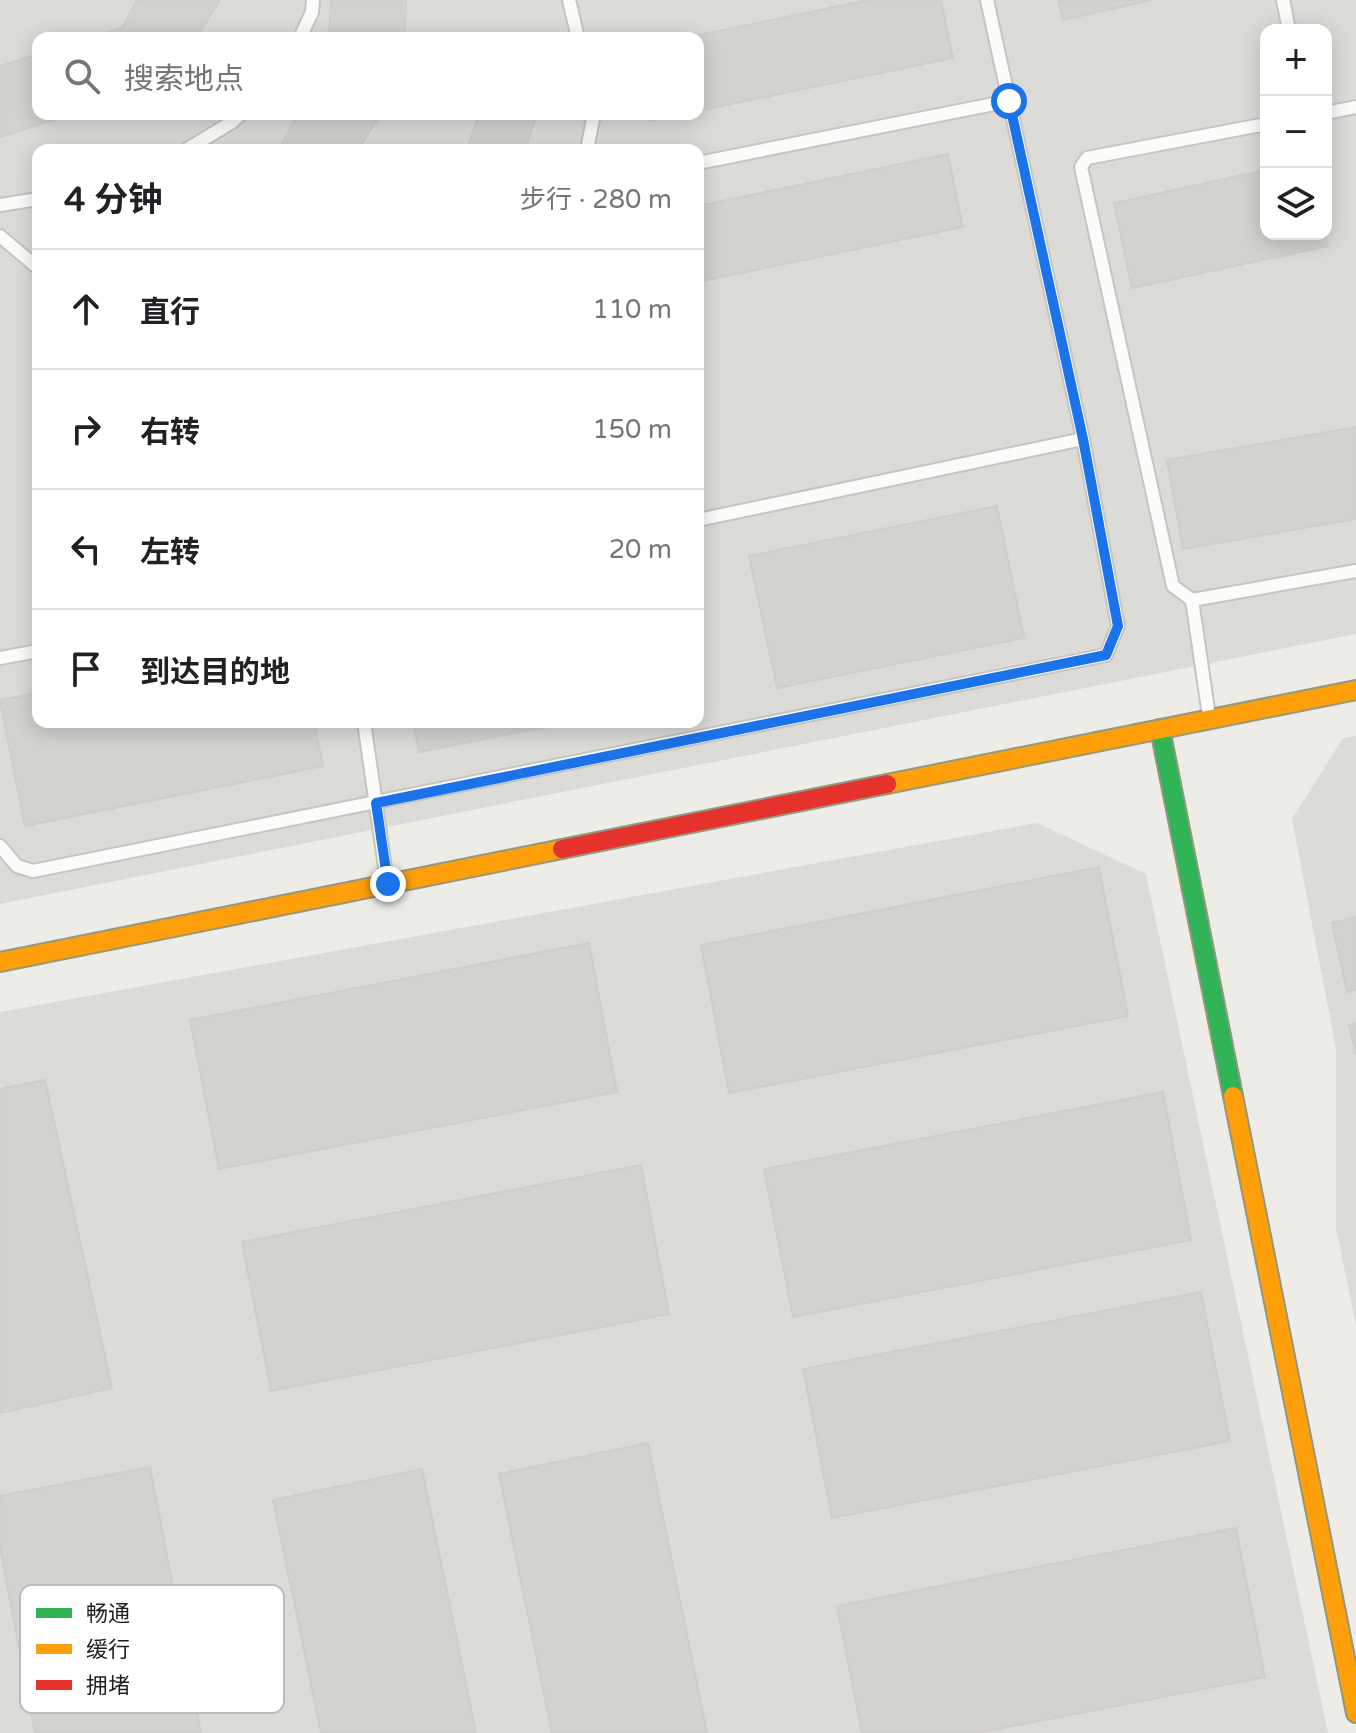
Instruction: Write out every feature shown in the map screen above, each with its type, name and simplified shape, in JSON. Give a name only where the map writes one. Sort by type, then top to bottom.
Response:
[{"type":"street","points":[[0,962],[1356,690]]},
{"type":"street","points":[[1160,729],[1356,1713]]},
{"type":"lane","points":[[303,32],[312,12],[313,0]]},
{"type":"lane","points":[[569,0],[577,32]]},
{"type":"lane","points":[[0,846],[17,866],[33,871],[1106,655],[1118,626],[1083,439],[987,0]]},
{"type":"lane","points":[[1283,0],[1288,24]]},
{"type":"lane","points":[[704,162],[1009,101]]},
{"type":"lane","points":[[1332,112],[1356,107]]},
{"type":"lane","points":[[196,144],[234,120]]},
{"type":"lane","points":[[588,144],[593,120]]},
{"type":"lane","points":[[1210,719],[1192,600],[1173,586],[1081,167],[1087,158],[1260,125]]},
{"type":"lane","points":[[0,205],[32,200]]},
{"type":"lane","points":[[0,236],[32,263]]},
{"type":"lane","points":[[704,519],[1083,439]]},
{"type":"lane","points":[[1192,600],[1356,571]]},
{"type":"lane","points":[[0,658],[32,652]]},
{"type":"lane","points":[[365,728],[388,884]]},
{"type":"shaded area","points":[[0,0],[1356,0],[1356,634],[0,904]]},
{"type":"shaded area","points":[[1356,736],[1356,1326],[1336,1228],[1336,1049],[1292,819],[1343,738]]},
{"type":"shaded area","points":[[1037,823],[1146,874],[1328,1733],[0,1733],[0,1012]]},
{"type":"building","points":[[137,0],[220,0],[200,32],[107,32],[123,27]]},
{"type":"building","points":[[331,0],[406,0],[405,32],[329,32]]},
{"type":"building","points":[[868,0],[941,0],[953,58],[704,110],[704,34]]},
{"type":"building","points":[[1058,0],[1152,0],[1063,20]]},
{"type":"building","points":[[32,56],[32,120],[52,120],[0,137],[0,66]]},
{"type":"building","points":[[295,120],[377,120],[362,144],[282,144]]},
{"type":"building","points":[[477,120],[535,120],[527,144],[469,144]]},
{"type":"building","points":[[948,154],[963,227],[704,281],[704,205]]},
{"type":"building","points":[[1260,171],[1260,240],[1326,240],[1328,246],[1132,288],[1114,203]]},
{"type":"building","points":[[1356,427],[1356,519],[1183,549],[1167,460]]},
{"type":"building","points":[[997,506],[1024,638],[777,688],[749,556]]},
{"type":"building","points":[[32,694],[32,728],[315,728],[323,766],[25,826],[0,700]]},
{"type":"building","points":[[414,728],[541,728],[419,752]]},
{"type":"building","points":[[1099,867],[1128,1016],[729,1093],[701,945]]},
{"type":"building","points":[[1356,917],[1356,990],[1347,992],[1332,923]]},
{"type":"building","points":[[589,943],[617,1092],[219,1169],[190,1020]]},
{"type":"building","points":[[1356,1023],[1356,1054],[1349,1025]]},
{"type":"building","points":[[45,1080],[112,1388],[0,1413],[0,1089]]},
{"type":"building","points":[[1163,1092],[1191,1240],[793,1317],[764,1169]]},
{"type":"building","points":[[641,1165],[669,1314],[271,1391],[242,1242]]},
{"type":"building","points":[[1201,1292],[1230,1441],[832,1518],[803,1369]]},
{"type":"building","points":[[648,1443],[707,1733],[552,1733],[499,1474]]},
{"type":"building","points":[[150,1467],[173,1585],[20,1585],[20,1653],[0,1547],[0,1496]]},
{"type":"building","points":[[422,1469],[476,1733],[321,1733],[273,1500]]},
{"type":"building","points":[[1236,1528],[1265,1677],[977,1733],[862,1733],[837,1606]]},
{"type":"building","points":[[31,1713],[197,1713],[201,1733],[35,1733]]},
{"type":"traffic: fast","points":[[1160,729],[1233,1096]]},
{"type":"traffic: slow","points":[[887,784],[1356,690]]},
{"type":"traffic: slow","points":[[0,962],[562,849]]},
{"type":"traffic: slow","points":[[1233,1096],[1356,1713]]},
{"type":"traffic: jam","points":[[562,849],[887,784]]},
{"type":"route","points":[[388,884],[376,803],[1106,655],[1118,626],[1083,439],[1009,101]]}]
